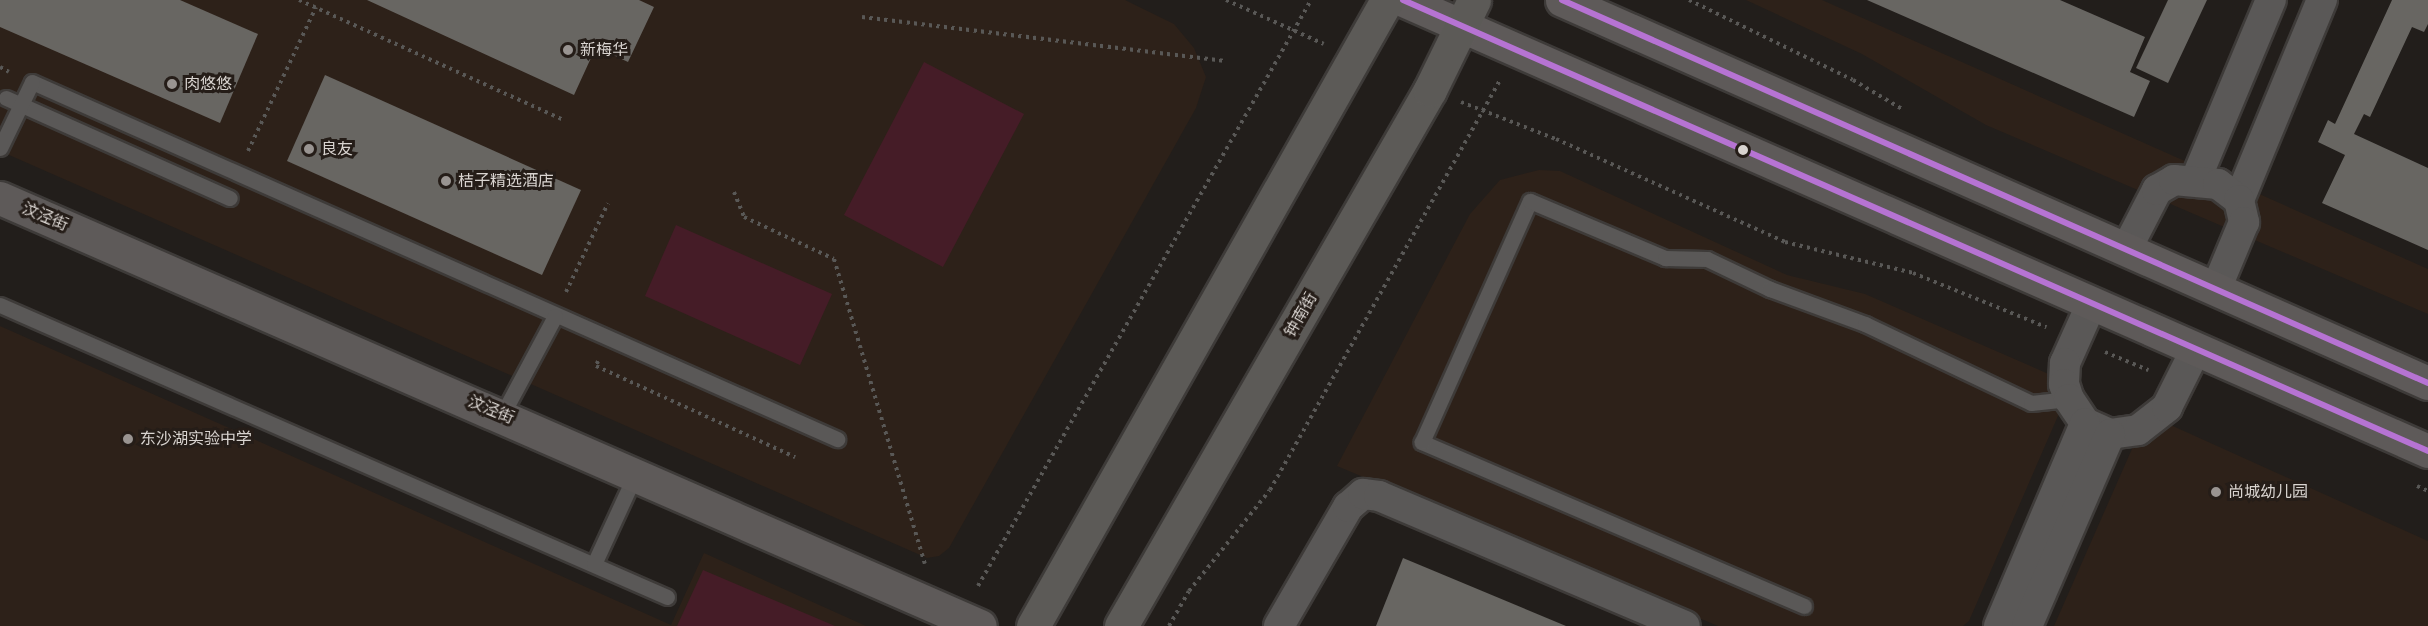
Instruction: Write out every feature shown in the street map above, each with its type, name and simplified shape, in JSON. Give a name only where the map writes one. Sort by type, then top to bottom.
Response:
[{"type":"main road","points":[[1033,626],[1387,0]]},
{"type":"main road","points":[[1402,0],[1468,12],[1519,49],[2091,305],[2196,348],[2428,451]]},
{"type":"main road","points":[[1562,0],[2428,383]]},
{"type":"main road","name":"钟南街","points":[[1121,626],[1430,90],[1468,12]]},
{"type":"main road","name":"汶泾街","points":[[0,198],[636,473],[970,621]]},
{"type":"street","points":[[2196,179],[2271,0]]},
{"type":"street","points":[[2216,289],[2244,222],[2239,200],[2322,0]]},
{"type":"street","points":[[2237,83],[2281,100]]},
{"type":"street","points":[[2126,250],[2157,190],[2174,180],[2196,179],[2218,184],[2239,200]]},
{"type":"street","points":[[2091,305],[2065,363],[2064,384],[2088,419],[2126,434],[2151,422],[2167,406],[2196,348]]},
{"type":"street","points":[[1999,626],[2088,419]]},
{"type":"street","points":[[2027,626],[2088,419]]},
{"type":"street","points":[[1279,626],[1348,507],[1363,494],[1379,496],[1685,626]]},
{"type":"lane","points":[[32,82],[236,176],[837,439]]},
{"type":"lane","points":[[3,103],[32,82]]},
{"type":"lane","points":[[0,148],[32,82]]},
{"type":"lane","points":[[3,103],[21,105],[230,198]]},
{"type":"lane","points":[[1804,606],[1422,442],[1530,201],[1665,258],[1707,260],[1770,289],[1865,324],[2031,403],[2088,419]]},
{"type":"lane","points":[[0,305],[667,597]]},
{"type":"lane","points":[[502,415],[555,316]]},
{"type":"lane","points":[[594,564],[636,473]]},
{"type":"path","points":[[299,0],[563,120]]},
{"type":"path","points":[[1226,0],[1354,57]]},
{"type":"path","points":[[970,621],[1311,0]]},
{"type":"path","points":[[236,176],[316,8]]},
{"type":"path","points":[[862,17],[1226,61]]},
{"type":"path","points":[[1169,626],[1189,591],[1270,490],[1519,49]]},
{"type":"path","points":[[1430,90],[1483,110],[1785,242],[1913,273],[2179,383]]},
{"type":"path","points":[[734,192],[744,217],[834,260],[926,567]]},
{"type":"path","points":[[555,316],[608,203]]},
{"type":"path","points":[[608,340],[596,366],[795,458]]},
{"type":"path","points":[[2406,482],[2428,491]]},
{"type":"shaded area","points":[[0,0],[1125,0],[1174,24],[1194,48],[1206,77],[1196,108],[949,548],[939,556],[927,558],[0,151]]},
{"type":"shaded area","points":[[1746,0],[1822,0],[2428,269],[2428,314],[1986,125],[1862,54]]},
{"type":"shaded area","points":[[924,62],[1024,114],[943,267],[844,215]]},
{"type":"shaded area","points":[[1539,170],[1560,171],[1787,275],[1865,294],[2051,375],[2061,409],[1969,621],[1963,626],[1718,626],[1337,466],[1470,214],[1500,180]]},
{"type":"shaded area","points":[[676,225],[832,294],[800,365],[645,296]]},
{"type":"shaded area","name":"东沙湖实验中学","points":[[0,326],[671,625],[704,553],[866,626],[0,626]]},
{"type":"shaded area","name":"尚城幼儿园","points":[[2164,422],[2428,541],[2428,626],[2054,626],[2135,442]]},
{"type":"shaded area","points":[[703,570],[835,626],[677,626]]},
{"type":"building","points":[[0,0],[180,0],[258,34],[220,123],[0,27]]},
{"type":"building","points":[[367,0],[639,0],[654,7],[628,62],[596,47],[574,95]]},
{"type":"building","points":[[1867,0],[2060,0],[2145,37],[2130,72],[2150,81],[2134,117]]},
{"type":"building","points":[[2168,0],[2207,0],[2168,83],[2136,68]]},
{"type":"building","points":[[2392,0],[2428,0],[2428,24],[2424,32],[2412,27],[2370,117],[2364,114],[2354,134],[2428,168],[2428,250],[2322,203],[2345,155],[2318,142],[2328,120],[2335,124]]},
{"type":"building","name":"桔子精选酒店","points":[[325,75],[581,190],[542,275],[287,161]]},
{"type":"building","points":[[1403,558],[1566,626],[1376,626]]},
{"type":"transit line","points":[[1403,0],[2428,451]]},
{"type":"transit line","points":[[1562,0],[2428,383]]},
{"type":"place","name":"新梅华","points":[[568,50]]},
{"type":"place","name":"肉悠悠","points":[[172,84]]},
{"type":"place","name":"良友","points":[[309,149]]},
{"type":"place","name":"桔子精选酒店","points":[[446,181]]},
{"type":"place","name":"东沙湖实验中学","points":[[128,439]]},
{"type":"place","name":"尚城幼儿园","points":[[2216,492]]}]
